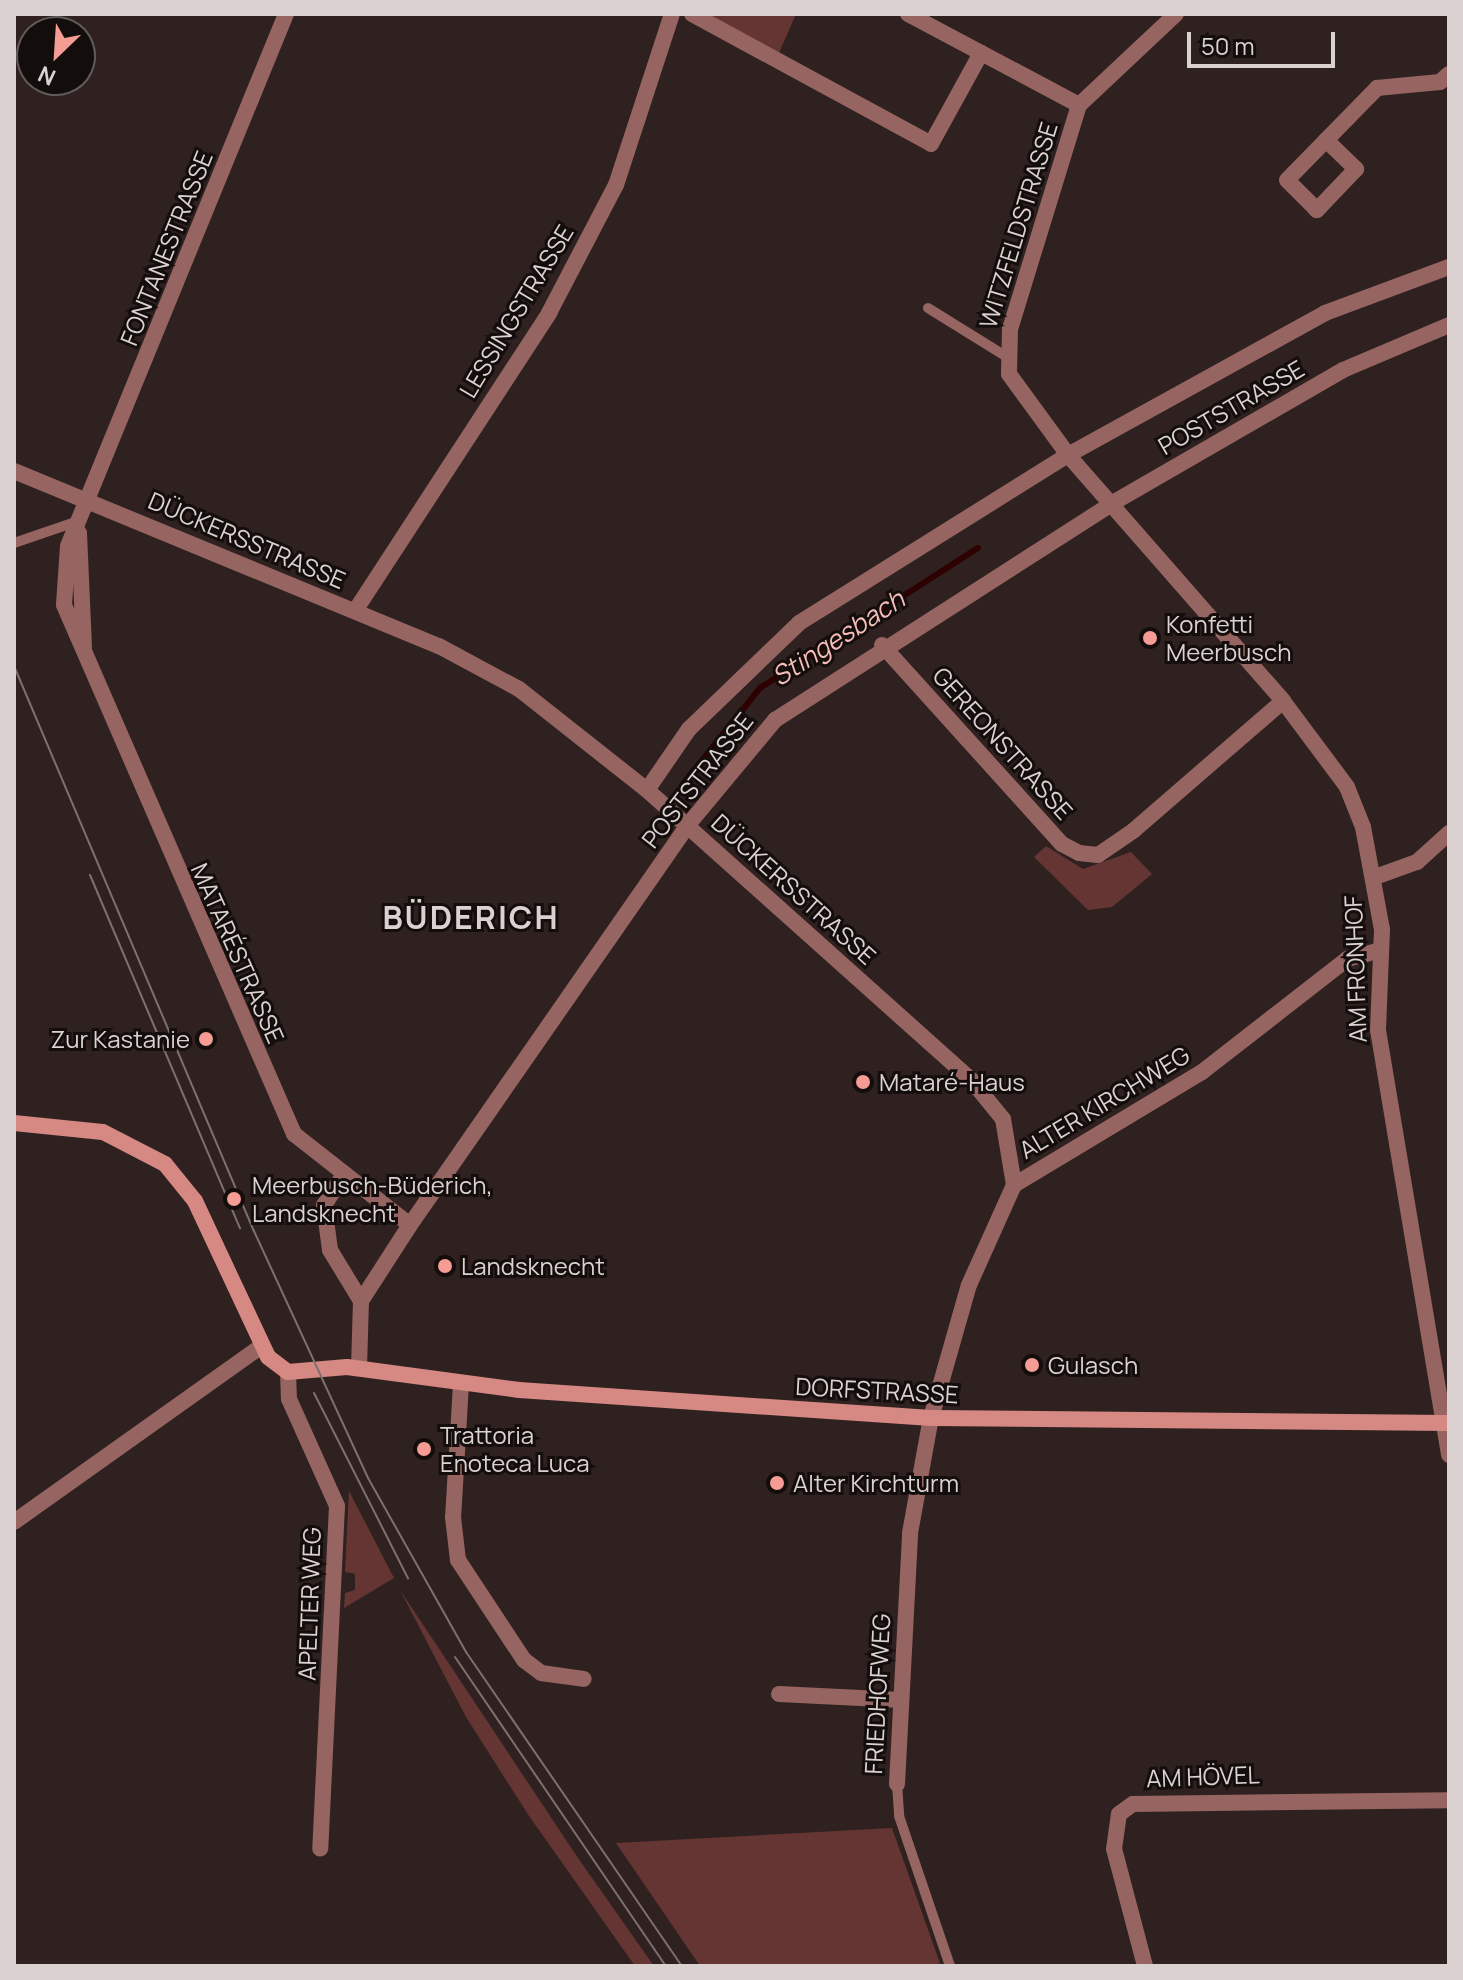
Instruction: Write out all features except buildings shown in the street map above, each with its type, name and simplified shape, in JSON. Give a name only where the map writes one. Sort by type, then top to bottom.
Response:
[{"type":"main road","points":[[14,1123],[103,1132],[165,1164],[195,1201],[262,1346],[297,1373]]},
{"type":"main road","name":"DORFSTRASSE","points":[[297,1373],[359,1368],[461,1384],[931,1418],[1445,1423]]},
{"type":"street","name":"FONTANESTRASSE","points":[[90,500],[286,14]]},
{"type":"street","name":"LESSINGSTRASSE","points":[[355,611],[549,313],[616,185],[672,14]]},
{"type":"street","points":[[692,14],[931,144],[981,53]]},
{"type":"street","points":[[908,14],[1079,105]]},
{"type":"street","name":"WITZFELDSTRASSE","points":[[1111,504],[1022,398],[1007,357],[1079,105],[1176,14]]},
{"type":"street","points":[[1326,140],[1377,88],[1440,82],[1449,74]]},
{"type":"street","name":"POSTSTRASSE","points":[[647,790],[689,729],[750,663],[799,623],[1068,455],[1325,313],[1449,267]]},
{"type":"street","name":"POSTSTRASSE","points":[[361,1301],[410,1225],[687,826],[775,720],[882,645],[1111,504],[1343,370],[1449,325]]},
{"type":"street","points":[[14,471],[90,500]]},
{"type":"street","name":"MATARÉSTRASSE","points":[[90,500],[81,526],[68,546],[64,605],[294,1134],[343,1176],[410,1225]]},
{"type":"street","name":"DÜCKERSSTRASSE","points":[[90,500],[355,611],[519,689],[647,790],[972,1081],[1003,1119],[1014,1185]]},
{"type":"street","name":"AM FRONHOF","points":[[1111,504],[1283,701],[1347,787],[1375,877],[1381,950],[1378,1030],[1449,1455]]},
{"type":"street","name":"GEREONSTRASSE","points":[[882,645],[1062,844],[1079,853],[1098,855],[1133,831],[1283,701]]},
{"type":"street","points":[[1375,877],[1417,862],[1449,833]]},
{"type":"street","name":"ALTER KIRCHWEG","points":[[931,1418],[969,1285],[1014,1185],[1202,1072],[1347,959],[1381,950]]},
{"type":"street","points":[[343,1176],[324,1205],[330,1250],[361,1301],[359,1368]]},
{"type":"street","points":[[14,1522],[262,1346]]},
{"type":"street","name":"APELTER WEG","points":[[297,1373],[289,1399],[337,1506],[320,1849]]},
{"type":"street","points":[[461,1384],[453,1517],[458,1560],[524,1660],[541,1673],[584,1679]]},
{"type":"street","name":"FRIEDHOFWEG","points":[[897,1784],[910,1533],[931,1418]]},
{"type":"street","points":[[779,1694],[901,1700]]},
{"type":"street","name":"AM HÖVEL","points":[[1145,1966],[1114,1849],[1119,1814],[1133,1804],[1449,1800]]},
{"type":"lane","points":[[928,308],[1007,357]]},
{"type":"lane","points":[[14,543],[81,526]]},
{"type":"lane","name":"FRIEDHOFWEG","points":[[897,1784],[899,1816],[950,1966]]},
{"type":"shaded area","points":[[706,14],[796,14],[779,53]]},
{"type":"shaded area","points":[[1046,846],[1083,869],[1131,852],[1152,874],[1112,907],[1088,910],[1034,857]]},
{"type":"shaded area","points":[[349,1491],[394,1578],[344,1608],[345,1593],[355,1590],[355,1574],[345,1572]]},
{"type":"shaded area","points":[[400,1590],[578,1858],[654,1966],[635,1966],[529,1816],[466,1717]]},
{"type":"shaded area","points":[[892,1828],[941,1966],[700,1966],[616,1843]]},
{"type":"waterway","name":"Stingesbach","points":[[683,784],[760,688],[978,548]]},
{"type":"tram line","points":[[14,666],[253,1229],[368,1478],[466,1652],[682,1966]]},
{"type":"tram line","points":[[90,875],[240,1228]]},
{"type":"tram line","points":[[314,1393],[408,1578]]},
{"type":"tram line","points":[[455,1657],[666,1966]]},
{"type":"place","name":"Konfetti Meerbusch","points":[[1150,638]]},
{"type":"place","name":"Zur Kastanie","points":[[206,1039]]},
{"type":"place","name":"Mataré-Haus","points":[[863,1082]]},
{"type":"place","name":"Meerbusch-Büderich, Landsknecht","points":[[234,1199]]},
{"type":"place","name":"Landsknecht","points":[[445,1266]]},
{"type":"place","name":"Gulasch","points":[[1032,1365]]},
{"type":"place","name":"Trattoria Enoteca Luca","points":[[424,1449]]},
{"type":"place","name":"Alter Kirchturm","points":[[777,1483]]},
{"type":"district","name":"BÜDERICH","points":[[471,917]]}]
